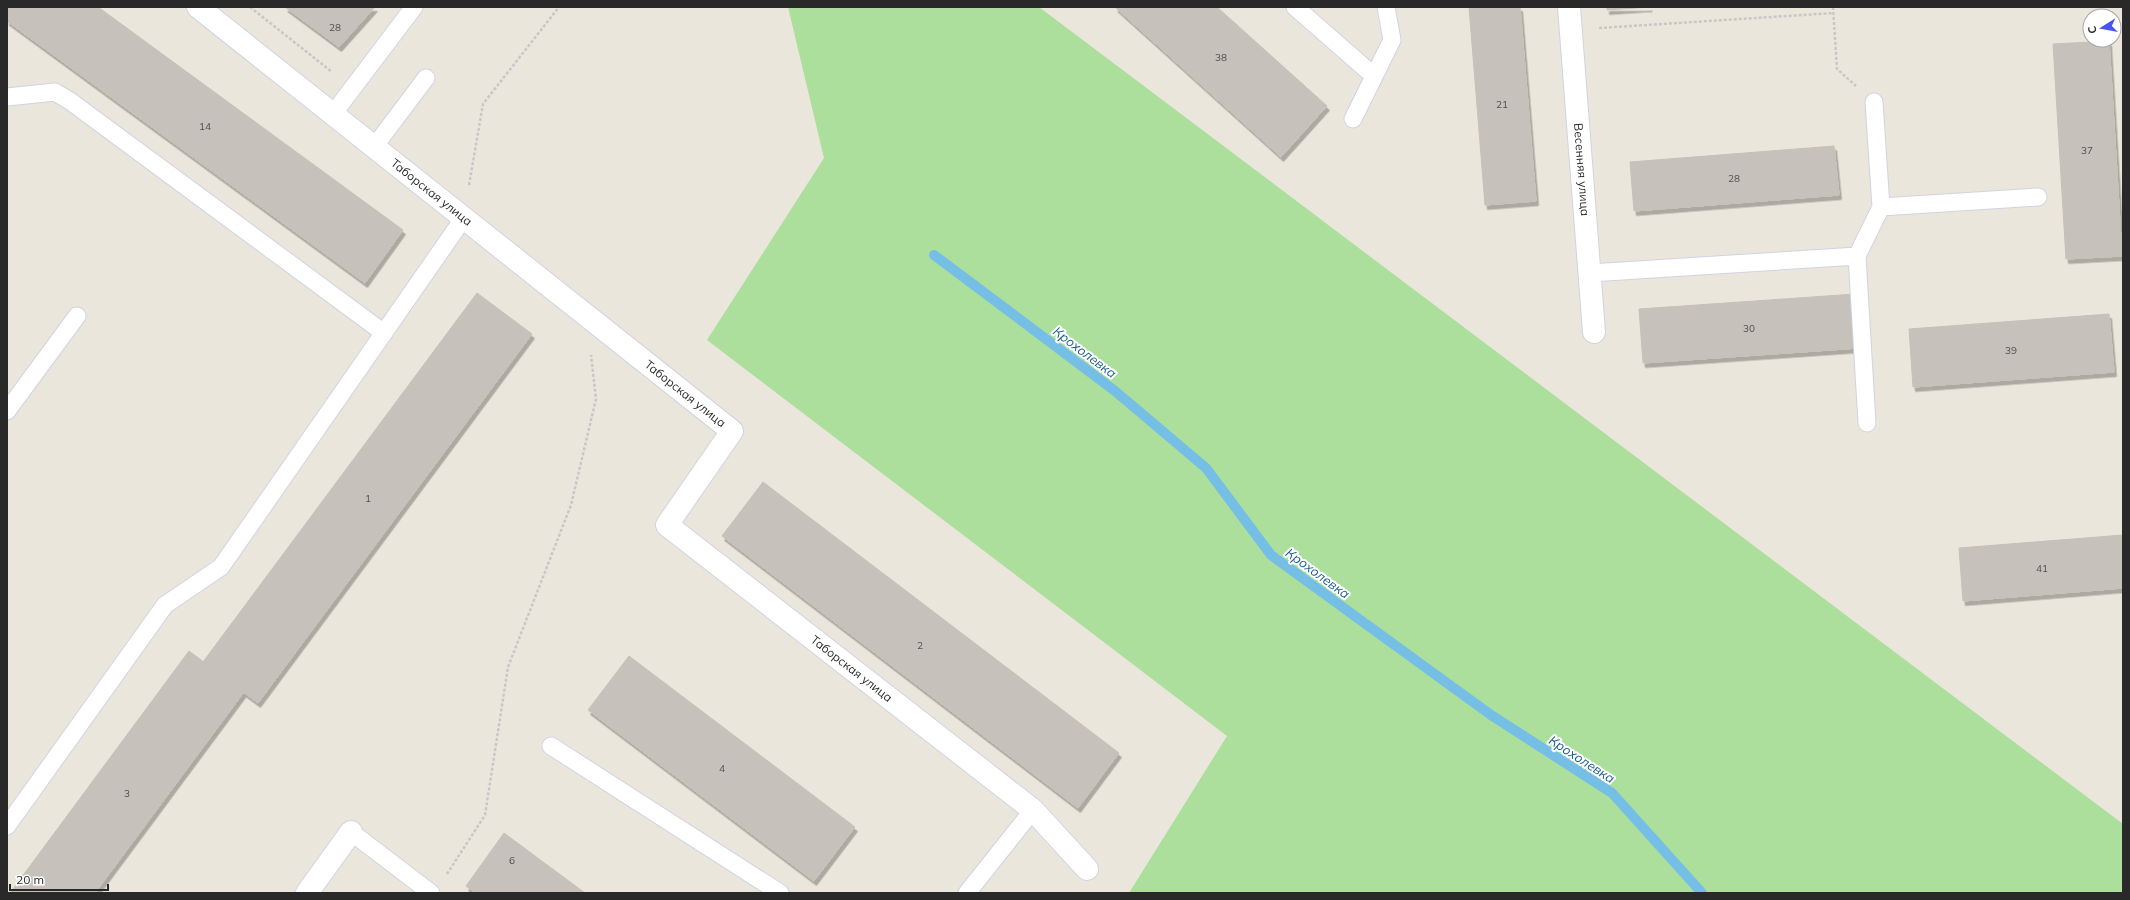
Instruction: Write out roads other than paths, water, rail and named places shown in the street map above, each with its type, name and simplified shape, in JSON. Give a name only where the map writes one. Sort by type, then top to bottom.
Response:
[{"type":"street","name":"Таборская улица","points":[[198,7],[463,219],[732,431],[667,525],[1033,810],[1087,869]]},
{"type":"street","name":"Весенняя улица","points":[[1569,7],[1594,332]]},
{"type":"street","points":[[307,893],[351,832]]},
{"type":"lane","points":[[333,114],[414,7]]},
{"type":"lane","points":[[1295,7],[1374,76]]},
{"type":"lane","points":[[1353,119],[1392,40],[1386,7]]},
{"type":"lane","points":[[374,147],[426,78]]},
{"type":"lane","points":[[7,97],[55,92],[70,101],[384,333]]},
{"type":"lane","points":[[1867,423],[1856,256],[1881,207],[1874,102]]},
{"type":"lane","points":[[1881,207],[2038,197]]},
{"type":"lane","points":[[7,826],[165,605],[221,567],[463,219]]},
{"type":"lane","points":[[1590,273],[1856,256]]},
{"type":"lane","points":[[7,411],[77,316]]},
{"type":"lane","points":[[551,746],[780,893]]},
{"type":"lane","points":[[967,893],[1033,810]]},
{"type":"lane","points":[[351,832],[431,893]]},
{"type":"waterway","name":"Крохолевка","points":[[934,255],[1115,391],[1206,468],[1271,555],[1491,715],[1612,793],[1702,893]]}]
